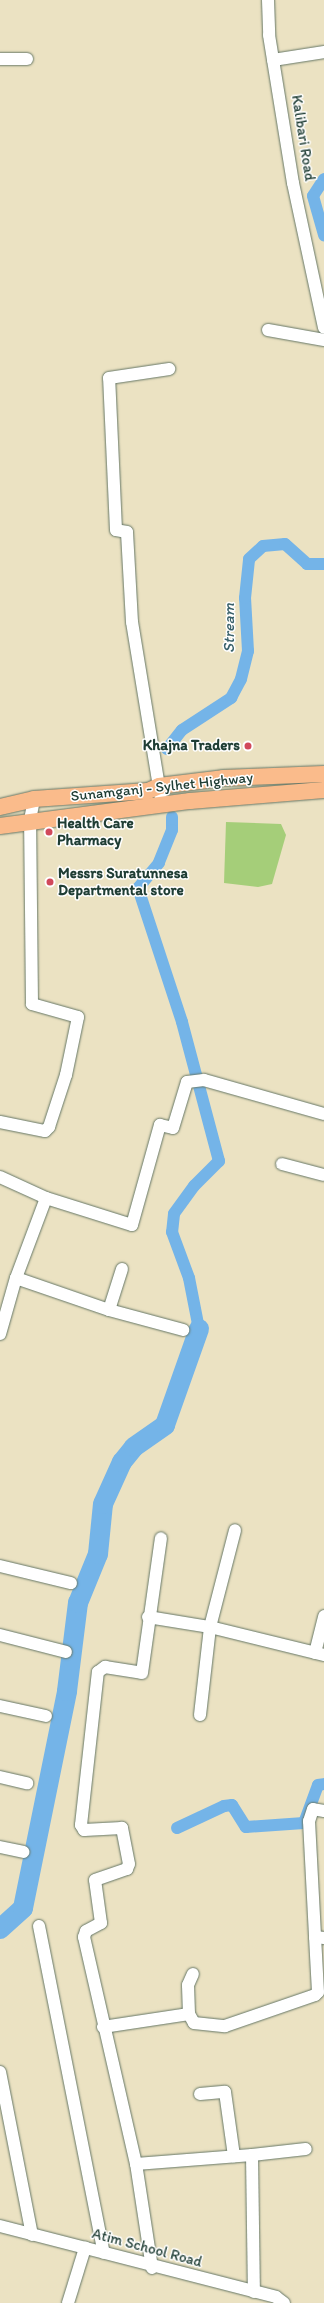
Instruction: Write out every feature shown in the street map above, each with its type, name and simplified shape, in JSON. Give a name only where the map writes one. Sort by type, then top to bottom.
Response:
[{"type":"main road","name":"Sunamganj - Sylhet Highway","points":[[0,807],[34,799],[148,791],[159,786],[223,778],[324,774]]},
{"type":"main road","name":"Sunamganj - Sylhet Highway","points":[[0,826],[30,820],[162,805],[324,790]]},
{"type":"street","name":"Kalibari Road","points":[[268,0],[273,60],[293,183],[324,328]]},
{"type":"street","points":[[273,60],[324,52]]},
{"type":"street","points":[[0,59],[27,59]]},
{"type":"street","points":[[268,330],[324,340]]},
{"type":"street","points":[[162,805],[132,622],[127,532],[116,530],[109,378],[169,369]]},
{"type":"street","points":[[0,1122],[45,1131],[49,1127],[66,1075],[78,1017],[32,1004],[30,820],[34,799]]},
{"type":"street","points":[[0,1177],[46,1198],[132,1225],[160,1125],[172,1128],[187,1082],[204,1080],[324,1114]]},
{"type":"street","points":[[282,1164],[324,1175]]},
{"type":"street","points":[[0,1334],[16,1278],[46,1198]]},
{"type":"street","points":[[109,1310],[122,1269]]},
{"type":"street","points":[[16,1278],[109,1310],[183,1330]]},
{"type":"street","points":[[200,1715],[210,1627],[235,1530]]},
{"type":"street","points":[[152,2268],[136,2164],[103,2027],[84,1934],[101,1923],[95,1880],[127,1869],[130,1864],[122,1828],[84,1830],[81,1825],[98,1672],[105,1667],[142,1673],[148,1617],[161,1538]]},
{"type":"street","points":[[0,1566],[71,1583]]},
{"type":"street","points":[[148,1617],[210,1627],[320,1654],[324,1616]]},
{"type":"street","points":[[0,1635],[66,1652]]},
{"type":"street","points":[[0,1706],[46,1716]]},
{"type":"street","points":[[0,1777],[27,1783]]},
{"type":"street","points":[[193,1974],[188,1985],[189,2014],[194,2023],[225,2026],[315,1996],[318,1992],[319,1938],[309,1821],[313,1809],[324,1811]]},
{"type":"street","points":[[0,1847],[23,1852]]},
{"type":"street","points":[[39,1926],[104,2253]]},
{"type":"street","points":[[103,2027],[189,2014]]},
{"type":"street","points":[[0,2072],[32,2235]]},
{"type":"street","points":[[200,2094],[225,2092],[234,2156]]},
{"type":"street","points":[[136,2164],[252,2155],[306,2149]]},
{"type":"street","points":[[252,2155],[254,2292]]},
{"type":"street","name":"Atim School Road","points":[[0,2226],[104,2253],[152,2268],[276,2297],[284,2303]]},
{"type":"street","points":[[68,2303],[85,2248]]},
{"type":"green space","points":[[226,822],[281,824],[286,835],[272,884],[258,887],[224,883]]},
{"type":"waterway","name":"Stream","points":[[324,179],[313,196],[324,235]]},
{"type":"waterway","name":"Stream","points":[[167,749],[182,730],[231,698],[241,679],[248,651],[245,598],[249,559],[263,546],[285,544],[307,564],[324,564]]},
{"type":"waterway","points":[[172,817],[172,830],[159,863],[138,888],[182,1022],[219,1161],[194,1186],[174,1214],[172,1232],[189,1278],[199,1329]]},
{"type":"waterway","points":[[0,1929],[23,1908],[67,1691],[78,1603],[98,1554],[103,1504],[122,1462],[134,1447],[165,1425],[199,1329]]},
{"type":"waterway","points":[[177,1828],[224,1806],[232,1805],[246,1827],[304,1823],[318,1785],[324,1784]]},
{"type":"place","name":"Khajna Traders","points":[[248,746]]},
{"type":"place","name":"Health Care Pharmacy","points":[[49,832]]},
{"type":"place","name":"Messrs Suratunnesa Departmental store","points":[[50,882]]}]
